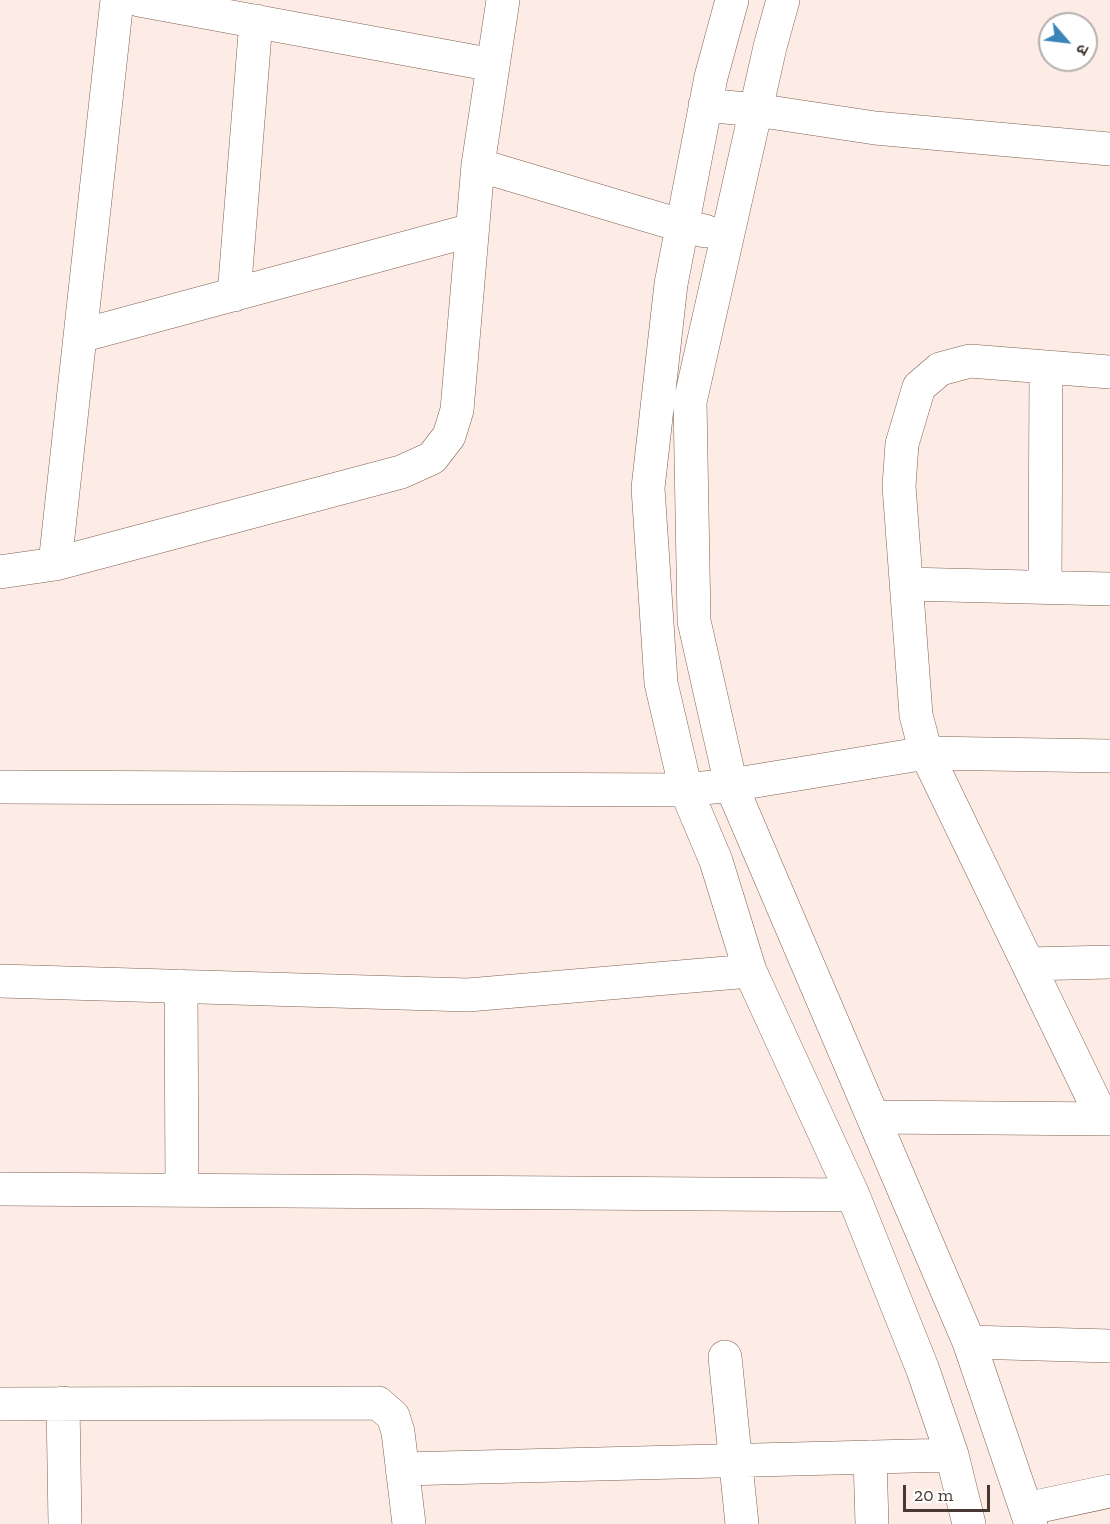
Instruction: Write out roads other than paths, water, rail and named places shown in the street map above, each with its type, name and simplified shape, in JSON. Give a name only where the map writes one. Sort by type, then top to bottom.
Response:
[{"type":"street","points":[[55,564],[117,0]]},
{"type":"street","points":[[139,0],[493,65]]},
{"type":"street","points":[[0,572],[55,564],[401,472],[432,458],[449,436],[458,410],[478,165],[502,0]]},
{"type":"street","points":[[732,0],[711,77],[671,284],[648,488],[661,683],[686,790],[716,861],[750,971],[853,1195],[923,1370],[952,1455],[969,1524]]},
{"type":"street","points":[[783,0],[690,402],[694,621],[731,785],[969,1342],[1029,1516],[1110,1491]]},
{"type":"street","points":[[234,295],[256,21]]},
{"type":"street","points":[[705,105],[756,110],[875,128],[1110,148]]},
{"type":"street","points":[[478,165],[683,226],[727,236]]},
{"type":"street","points":[[80,336],[472,230]]},
{"type":"street","points":[[874,1117],[1107,1119],[1028,964],[926,753],[916,715],[899,486],[902,444],[919,387],[939,369],[970,361],[1110,372]]},
{"type":"street","points":[[1045,588],[1046,367]]},
{"type":"street","points":[[906,584],[1110,589]]},
{"type":"street","points":[[0,787],[686,790],[731,785],[926,753],[1110,756]]},
{"type":"street","points":[[1028,964],[1110,962]]},
{"type":"street","points":[[0,981],[468,995],[750,971]]},
{"type":"street","points":[[181,986],[182,1190]]},
{"type":"street","points":[[0,1189],[853,1195]]},
{"type":"street","points":[[969,1342],[1110,1346]]},
{"type":"street","points":[[725,1357],[742,1524]]},
{"type":"street","points":[[63,1403],[65,1524]]},
{"type":"street","points":[[0,1404],[378,1403],[393,1416],[398,1432],[409,1524]]},
{"type":"street","points":[[402,1469],[952,1455]]},
{"type":"street","points":[[870,1457],[872,1524]]}]
